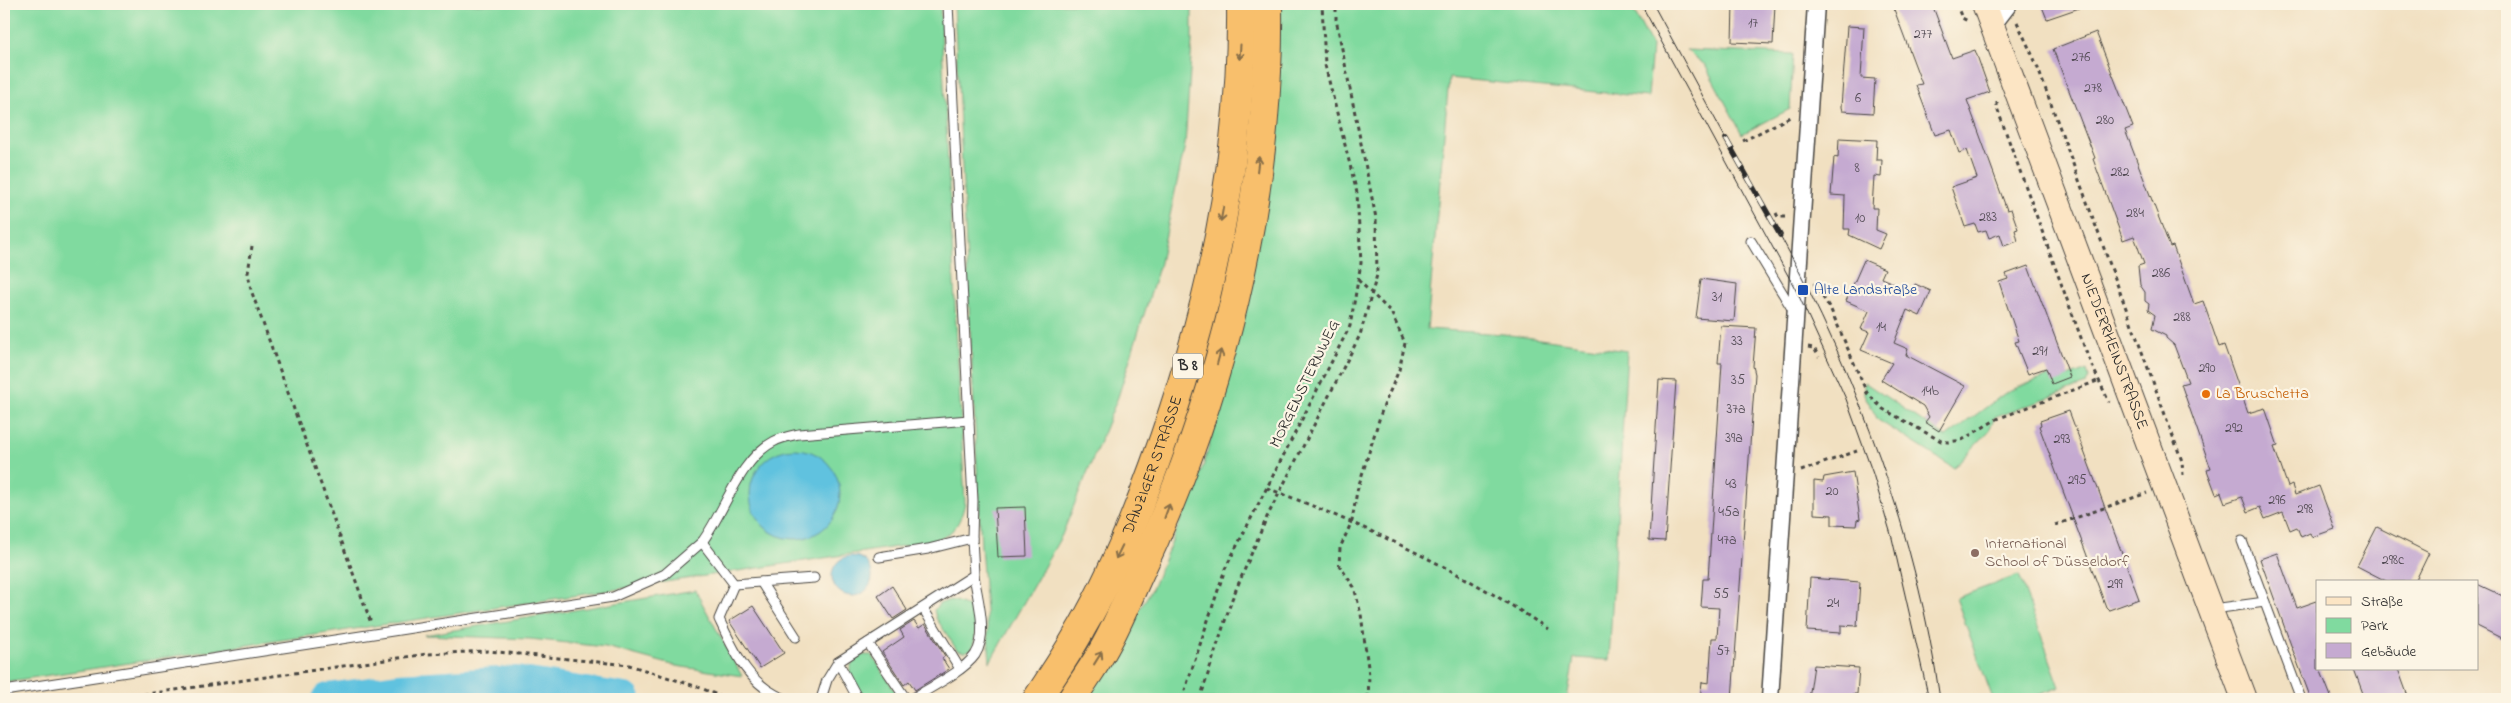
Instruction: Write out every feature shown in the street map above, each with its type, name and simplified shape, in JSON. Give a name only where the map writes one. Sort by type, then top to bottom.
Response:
[{"type":"highway","name":"DANZIGER STRASSE","points":[[1037,699],[1082,628],[1134,519],[1178,400],[1211,279],[1232,158],[1241,36],[1241,4]]},
{"type":"highway","name":"DANZIGER STRASSE","points":[[1072,699],[1106,645],[1160,531],[1206,408],[1239,286],[1259,163],[1268,38],[1268,4]]},
{"type":"main road","name":"NIEDERRHEINSTRASSE","points":[[1982,17],[2110,377],[2210,610],[2244,699]]},
{"type":"street","points":[[1770,699],[1816,4]]},
{"type":"street","points":[[1982,17],[2011,8]]},
{"type":"lane","points":[[912,699],[960,668],[975,655],[980,642],[981,626],[974,575],[972,538],[973,502],[948,4]]},
{"type":"lane","points":[[1751,241],[1796,317]]},
{"type":"lane","points":[[4,691],[613,597],[665,574],[702,542],[714,526],[754,456],[773,441],[799,434],[969,420]]},
{"type":"lane","points":[[879,557],[928,550],[972,538]]},
{"type":"lane","points":[[2242,541],[2301,699]]},
{"type":"lane","points":[[702,542],[734,584]]},
{"type":"lane","points":[[821,699],[827,680],[838,662],[974,575]]},
{"type":"lane","points":[[734,584],[814,578]]},
{"type":"lane","points":[[761,582],[796,637]]},
{"type":"lane","points":[[734,584],[719,619],[733,649],[751,676],[766,690],[785,699]]},
{"type":"lane","points":[[2210,610],[2265,602]]},
{"type":"lane","points":[[923,608],[960,668]]},
{"type":"lane","points":[[868,642],[906,699]]},
{"type":"lane","points":[[838,662],[858,699]]},
{"type":"path","name":"MORGENSTERNWEG","points":[[1182,699],[1225,569],[1350,326],[1361,264],[1357,193],[1325,65],[1322,4]]},
{"type":"path","points":[[1200,699],[1232,599],[1280,493],[1360,335],[1377,275],[1376,218],[1336,19],[1336,4]]},
{"type":"path","points":[[1956,4],[1962,18],[1982,17]]},
{"type":"path","points":[[2011,8],[2036,63],[2179,452],[2160,491],[2055,525]]},
{"type":"path","points":[[1998,100],[1996,108],[2088,357],[2110,377],[2113,412]]},
{"type":"path","points":[[1743,141],[1789,116],[1810,116]]},
{"type":"path","points":[[252,246],[248,273],[251,290],[375,633]]},
{"type":"path","points":[[1799,256],[1830,310],[1868,393],[1884,409],[1941,441],[1962,440],[1997,419],[2110,377]]},
{"type":"path","points":[[1358,280],[1372,291],[1390,312],[1405,342],[1399,370],[1382,410],[1357,491],[1352,521],[1340,548],[1339,565],[1354,587],[1360,614],[1369,675],[1368,699]]},
{"type":"path","points":[[1814,348],[1819,357]]},
{"type":"path","points":[[1785,476],[1813,468],[1857,451]]},
{"type":"path","points":[[2140,485],[2160,491]]},
{"type":"path","points":[[1267,488],[1352,521],[1504,599],[1548,628]]},
{"type":"path","points":[[112,699],[427,654],[488,651],[629,665],[701,688],[726,699]]},
{"type":"green space","points":[[4,4],[940,4],[965,503],[960,520],[947,535],[923,543],[4,682]]},
{"type":"green space","points":[[954,4],[1192,4],[1192,42],[1185,145],[1159,267],[1118,397],[1062,535],[990,662],[981,547]]},
{"type":"green space","points":[[1280,4],[1630,4],[1652,46],[1648,97],[1449,78],[1427,329],[1503,334],[1627,351],[1609,660],[1574,658],[1567,699],[1084,699],[1152,589],[1204,464],[1241,322]]},
{"type":"green space","points":[[1686,50],[1793,54],[1790,109],[1742,134],[1705,65]]},
{"type":"green space","points":[[2087,370],[2089,378],[2086,384],[1994,418],[1989,431],[1954,468],[1878,420],[1864,394],[1864,382],[1946,437],[2008,391],[2049,376],[2052,383]]},
{"type":"green space","points":[[2019,575],[2060,687],[2027,699],[1993,699],[1956,598]]},
{"type":"green space","points":[[695,590],[742,676],[676,666],[606,647],[530,639],[424,635]]},
{"type":"green space","points":[[950,600],[966,606],[971,611],[976,623],[972,649],[965,652],[957,650],[936,618],[934,610],[939,604]]},
{"type":"green space","points":[[862,655],[872,655],[900,699],[863,699],[853,681],[850,670],[855,660]]},
{"type":"green space","points":[[515,688],[595,699],[371,699],[401,695]]},
{"type":"water","points":[[795,449],[812,452],[827,462],[837,477],[840,494],[837,511],[827,526],[812,536],[795,539],[778,536],[763,526],[753,511],[750,494],[753,477],[763,462],[778,452]]},
{"type":"water","points":[[848,556],[856,556],[863,559],[869,565],[872,576],[869,587],[863,593],[856,596],[848,596],[841,593],[835,587],[832,580],[832,572],[835,565],[841,559]]},
{"type":"building","points":[[1733,4],[1775,4],[1773,44],[1732,42]]},
{"type":"building","points":[[1892,4],[1932,4],[1952,58],[1975,50],[1990,92],[1967,100],[2007,210],[2011,209],[2018,229],[2015,230],[2018,241],[2004,246],[2000,234],[1989,238],[1986,230],[1978,232],[1975,224],[1965,227],[1951,187],[1977,178],[1967,150],[1959,153],[1951,130],[1935,135],[1916,85],[1922,84]]},
{"type":"building","points":[[2041,4],[2084,4],[2085,6],[2047,19]]},
{"type":"building","points":[[1847,26],[1864,27],[1861,78],[1875,79],[1873,113],[1842,111]]},
{"type":"building","points":[[2096,32],[2133,127],[2125,130],[2170,247],[2173,246],[2194,304],[2203,301],[2219,347],[2224,345],[2248,413],[2265,408],[2278,446],[2274,447],[2288,487],[2292,485],[2295,495],[2319,486],[2335,529],[2312,537],[2310,533],[2301,537],[2297,527],[2290,530],[2283,512],[2265,519],[2260,507],[2248,512],[2242,497],[2225,503],[2221,492],[2216,494],[2207,470],[2211,469],[2181,384],[2188,382],[2174,345],[2166,336],[2152,329],[2155,315],[2148,310],[2149,304],[2145,301],[2145,292],[2140,285],[2138,266],[2144,264],[2134,236],[2123,240],[2093,159],[2095,158],[2053,49]]},
{"type":"building","points":[[1839,138],[1877,140],[1876,160],[1882,160],[1881,177],[1874,176],[1872,208],[1877,208],[1876,230],[1886,234],[1879,249],[1849,235],[1850,229],[1844,229],[1845,196],[1831,195],[1834,157],[1838,158]]},
{"type":"building","points":[[1864,260],[1885,269],[1881,278],[1912,291],[1915,284],[1931,291],[1920,316],[1907,310],[1894,343],[1908,349],[1906,355],[1965,386],[1939,431],[1925,422],[1929,417],[1923,406],[1881,380],[1892,363],[1861,350],[1869,332],[1861,329],[1869,311],[1846,301]]},
{"type":"building","points":[[2028,266],[2070,377],[2052,384],[2046,368],[2028,374],[2015,342],[2019,341],[1999,282],[2008,279],[2006,274]]},
{"type":"building","points":[[1701,279],[1737,284],[1734,321],[1696,318]]},
{"type":"building","points":[[1721,326],[1756,328],[1753,366],[1755,374],[1732,699],[1700,699],[1702,682],[1709,683],[1712,638],[1717,638],[1719,608],[1701,607],[1703,579],[1708,579],[1722,363],[1718,363]]},
{"type":"building","points":[[1659,380],[1676,381],[1665,541],[1649,540]]},
{"type":"building","points":[[2069,411],[2139,599],[2109,610],[2106,607],[2039,426],[2041,425],[2040,421]]},
{"type":"building","points":[[1853,472],[1860,519],[1857,520],[1856,526],[1832,525],[1832,515],[1814,514],[1814,481],[1823,482],[1824,477]]},
{"type":"building","points":[[1025,507],[1027,556],[998,557],[995,508]]},
{"type":"building","points":[[2377,527],[2429,553],[2416,580],[2384,580],[2357,566]]},
{"type":"building","points":[[2277,553],[2297,608],[2316,601],[2316,670],[2320,670],[2332,699],[2311,699],[2260,559]]},
{"type":"building","points":[[1810,578],[1860,582],[1857,626],[1841,625],[1841,633],[1807,631]]},
{"type":"building","points":[[2478,584],[2507,598],[2507,641],[2478,626]]},
{"type":"building","points":[[892,586],[907,610],[893,619],[878,596]]},
{"type":"building","points":[[753,606],[784,653],[760,668],[729,621]]},
{"type":"building","points":[[914,621],[919,628],[925,624],[945,656],[942,658],[949,669],[915,690],[909,681],[904,685],[882,652],[904,637],[900,630]]},
{"type":"building","points":[[1814,665],[1859,668],[1857,694],[1852,694],[1852,699],[1809,699]]},
{"type":"building","points":[[2354,670],[2398,670],[2409,699],[2365,699]]},
{"type":"waterway","points":[[328,699],[398,689],[516,682],[625,699]]},
{"type":"tram line","points":[[1641,4],[1798,294],[1846,399],[1873,474],[1892,538],[1929,699]]},
{"type":"tram line","points":[[1653,4],[1726,139]]},
{"type":"tram line","points":[[1780,235],[1835,345],[1881,460],[1916,578],[1930,638],[1940,699]]},
{"type":"railway","points":[[1726,139],[1780,235]]},
{"type":"place","name":"Alte Landstraße","points":[[1803,290]]},
{"type":"place","name":"La Bruschetta","points":[[2206,394]]},
{"type":"place","name":"International School of Düsseldorf","points":[[1975,553]]}]
